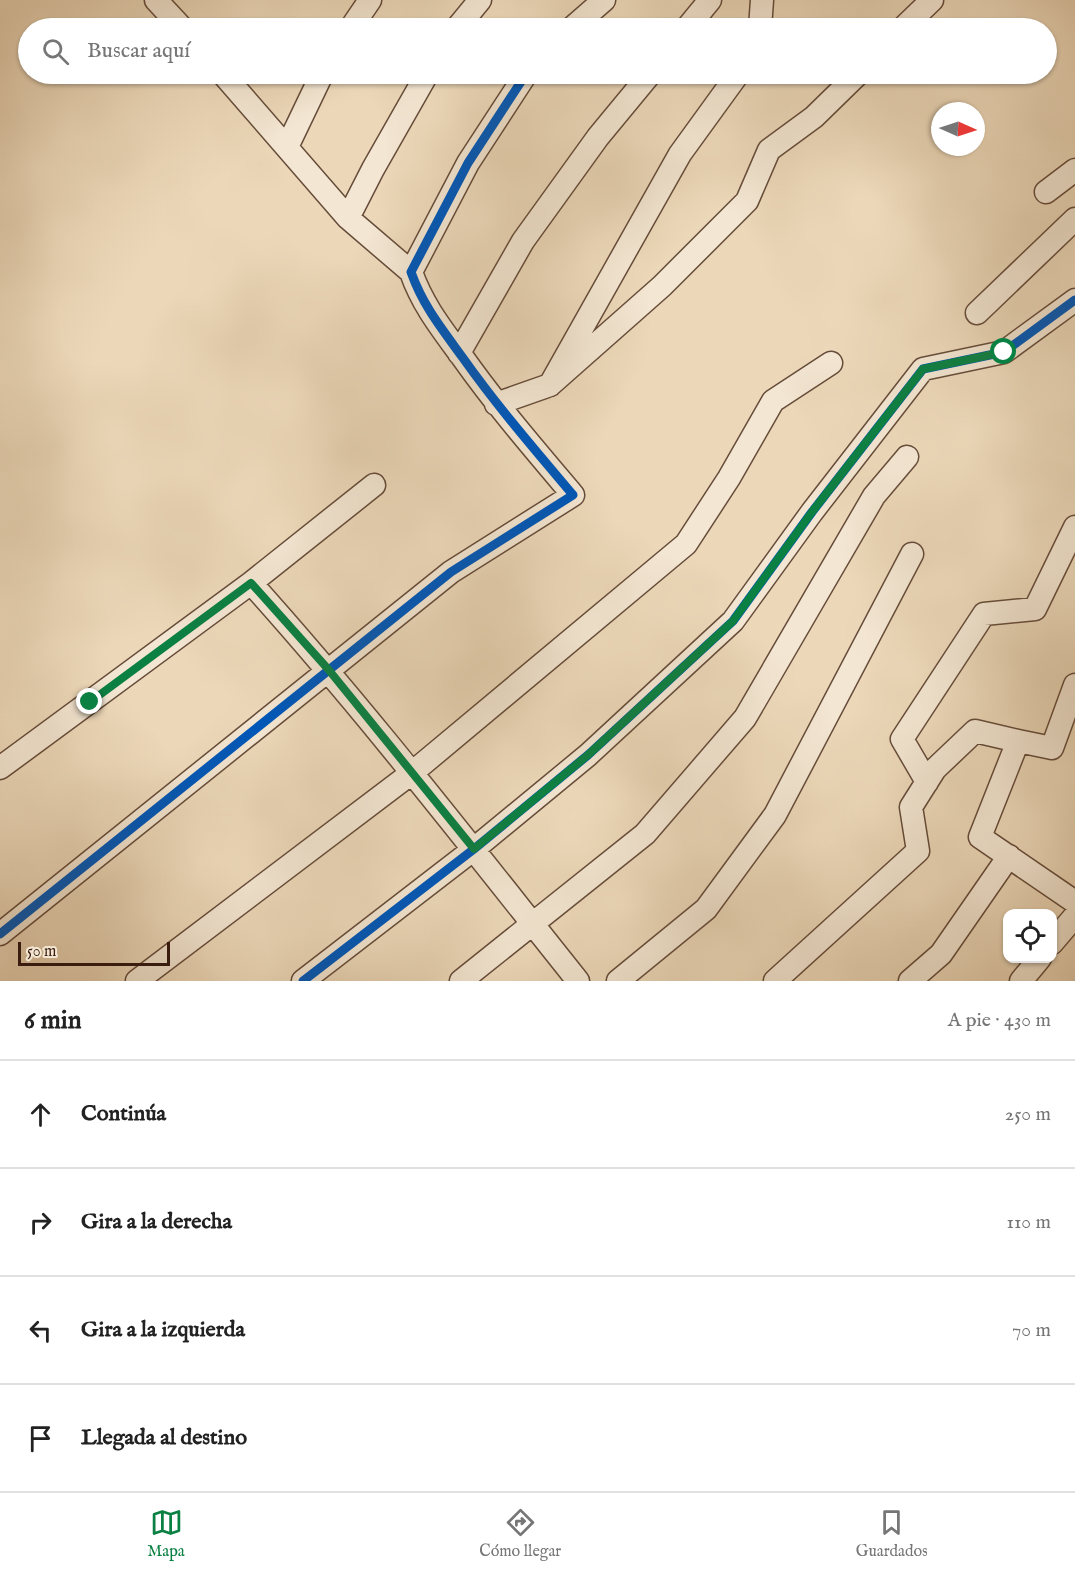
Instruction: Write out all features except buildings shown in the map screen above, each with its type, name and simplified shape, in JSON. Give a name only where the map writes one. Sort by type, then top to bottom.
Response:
[{"type":"street","points":[[156,0],[173,18]]},
{"type":"street","points":[[358,18],[370,0]]},
{"type":"street","points":[[466,18],[480,0]]},
{"type":"street","points":[[583,18],[604,0]]},
{"type":"street","points":[[695,18],[710,0]]},
{"type":"street","points":[[761,18],[762,0]]},
{"type":"street","points":[[913,18],[932,0]]},
{"type":"street","points":[[0,934],[451,572],[573,495],[496,404],[459,354],[421,300],[411,272],[348,218],[232,84]]},
{"type":"street","points":[[287,147],[317,84]]},
{"type":"street","points":[[348,218],[372,169],[421,84]]},
{"type":"street","points":[[411,272],[468,163],[519,84]]},
{"type":"street","points":[[459,354],[523,241],[598,137],[642,84]]},
{"type":"street","points":[[550,385],[680,154],[731,84]]},
{"type":"street","points":[[496,404],[550,385],[662,286],[747,201],[769,150],[814,117],[848,84]]},
{"type":"street","points":[[1046,192],[1075,170]]},
{"type":"street","points":[[977,313],[1075,219]]},
{"type":"street","points":[[1024,337],[1075,283]]},
{"type":"street","points":[[303,981],[474,849],[588,755],[733,621],[812,512],[923,369],[1004,352],[1075,300]]},
{"type":"street","points":[[137,981],[413,772],[686,544],[729,478],[772,401],[831,363]]},
{"type":"street","points":[[461,981],[645,834],[745,718],[874,496],[907,458]]},
{"type":"street","points":[[0,768],[251,583],[374,485]]},
{"type":"street","points":[[927,782],[902,739],[984,614],[1035,609],[1075,527]]},
{"type":"street","points":[[618,981],[706,909],[775,815],[912,554]]},
{"type":"street","points":[[251,583],[328,669],[413,772],[578,981]]},
{"type":"street","points":[[775,981],[918,851],[911,807],[935,769],[975,731],[1052,748],[1075,685]]},
{"type":"street","points":[[1018,741],[980,837],[1009,856],[1071,889]]},
{"type":"street","points":[[910,981],[941,954],[1009,856]]},
{"type":"street","points":[[1057,938],[1075,916]]},
{"type":"street","points":[[1021,981],[1036,963]]},
{"type":"cycle path","points":[[0,934],[451,572],[573,495],[476,376],[427,307],[411,272],[468,163],[519,84]]},
{"type":"cycle path","points":[[303,981],[474,849],[588,755],[733,621],[812,512],[923,369],[1004,352],[1075,300]]},
{"type":"route","points":[[90,702],[251,583],[328,669],[474,849],[588,755],[733,621],[812,512],[923,369],[1004,352]]}]
